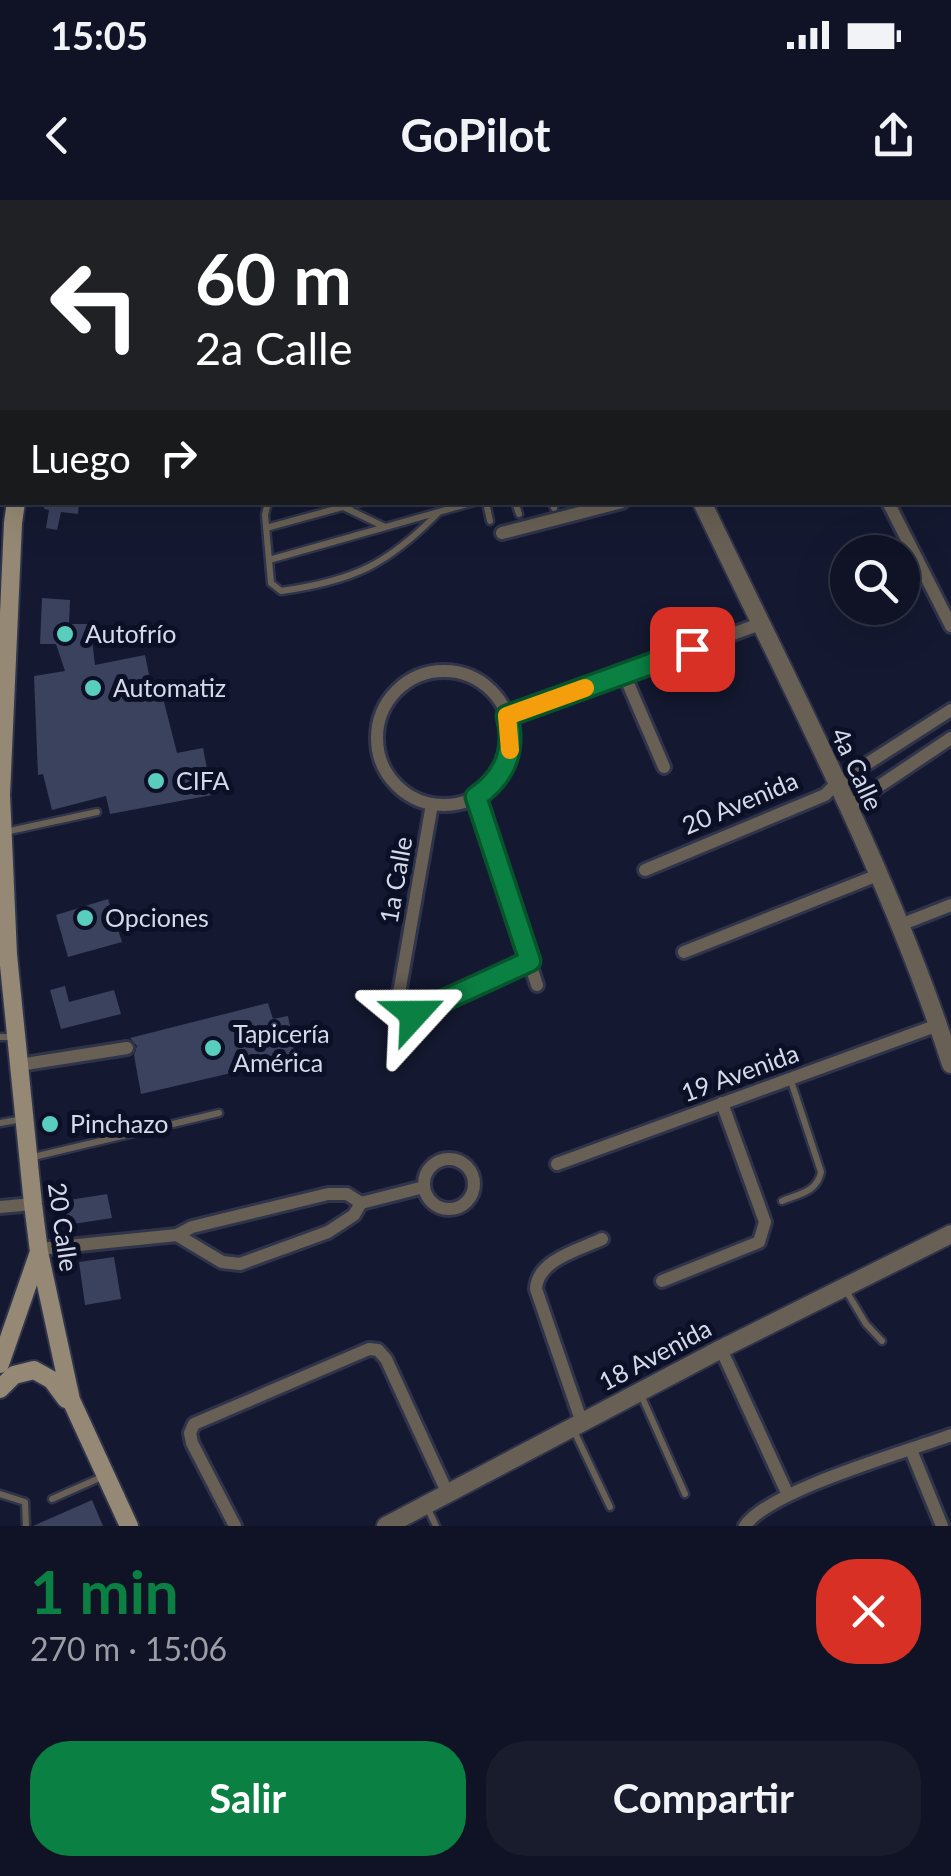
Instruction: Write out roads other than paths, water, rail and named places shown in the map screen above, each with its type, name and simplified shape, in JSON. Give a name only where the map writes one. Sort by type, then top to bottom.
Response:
[{"type":"main road","name":"20 Calle","points":[[6,521],[1,795],[8,1037],[19,1065],[39,1250],[75,1412],[129,1526]]},
{"type":"main road","points":[[0,1364],[39,1250]]},
{"type":"main road","points":[[0,1389],[20,1372],[40,1372],[59,1388],[75,1412]]},
{"type":"street","points":[[502,533],[610,505]]},
{"type":"street","name":"4a Calle","points":[[703,505],[848,807],[900,925],[951,1064]]},
{"type":"street","points":[[890,505],[951,626]]},
{"type":"street","points":[[507,716],[760,624]]},
{"type":"street","points":[[448,671],[478,680],[500,702],[507,716],[511,729],[509,756],[497,780],[476,797],[454,804],[432,804],[403,791],[392,780],[378,753],[378,722],[392,694],[418,676],[448,671]]},
{"type":"street","points":[[624,674],[664,767]]},
{"type":"street","name":"20 Avenida","points":[[645,870],[824,795],[951,710]]},
{"type":"street","points":[[848,807],[951,738]]},
{"type":"street","points":[[476,797],[537,985]]},
{"type":"street","name":"1a Calle","points":[[432,804],[398,999],[404,1009],[414,1014],[530,961]]},
{"type":"street","points":[[684,952],[878,875]]},
{"type":"street","points":[[900,925],[951,904]]},
{"type":"street","name":"19 Avenida","points":[[557,1164],[938,1025]]},
{"type":"street","points":[[19,1065],[127,1048]]},
{"type":"street","points":[[662,1282],[759,1242],[765,1222],[722,1103]]},
{"type":"street","points":[[177,1235],[222,1262],[240,1264],[328,1232],[354,1215],[361,1204],[424,1187]]},
{"type":"street","points":[[39,1250],[177,1235],[192,1227],[328,1194],[347,1194],[361,1204]]},
{"type":"street","points":[[0,1207],[33,1204]]},
{"type":"street","name":"18 Avenida","points":[[386,1526],[721,1349],[951,1234]]},
{"type":"street","points":[[577,1425],[536,1289],[537,1278],[545,1267],[602,1239]]},
{"type":"street","points":[[234,1526],[192,1443],[194,1424],[369,1349],[378,1350],[386,1359],[448,1494]]},
{"type":"street","points":[[721,1349],[788,1495]]},
{"type":"street","points":[[747,1523],[760,1510],[788,1495],[951,1435]]},
{"type":"street","points":[[911,1450],[942,1526]]},
{"type":"lane","points":[[268,505],[271,583],[276,589],[314,586],[358,574],[390,557],[438,512]]},
{"type":"lane","points":[[338,505],[385,527]]},
{"type":"lane","points":[[266,528],[352,505]]},
{"type":"lane","points":[[269,560],[463,505]]},
{"type":"lane","points":[[487,505],[490,521]]},
{"type":"lane","points":[[516,505],[519,514]]},
{"type":"lane","points":[[3,832],[97,812]]},
{"type":"lane","points":[[782,1201],[812,1190],[819,1183],[821,1172],[791,1080]]},
{"type":"lane","points":[[28,1158],[219,1113]]},
{"type":"lane","points":[[0,1122],[24,1119]]},
{"type":"lane","points":[[844,1287],[866,1324],[882,1341]]},
{"type":"lane","points":[[640,1392],[686,1494]]},
{"type":"lane","points":[[577,1425],[610,1507]]},
{"type":"lane","points":[[52,1499],[105,1476]]},
{"type":"lane","points":[[0,1494],[25,1502],[26,1526]]},
{"type":"lane","points":[[426,1505],[436,1526]]},
{"type":"place","name":"Autofrío","points":[[65,634]]},
{"type":"place","name":"Automatiz","points":[[93,688]]},
{"type":"place","name":"CIFA","points":[[156,781]]},
{"type":"place","name":"Opciones","points":[[85,918]]},
{"type":"place","name":"Tapicería América","points":[[213,1048]]},
{"type":"place","name":"Pinchazo","points":[[50,1124]]}]
